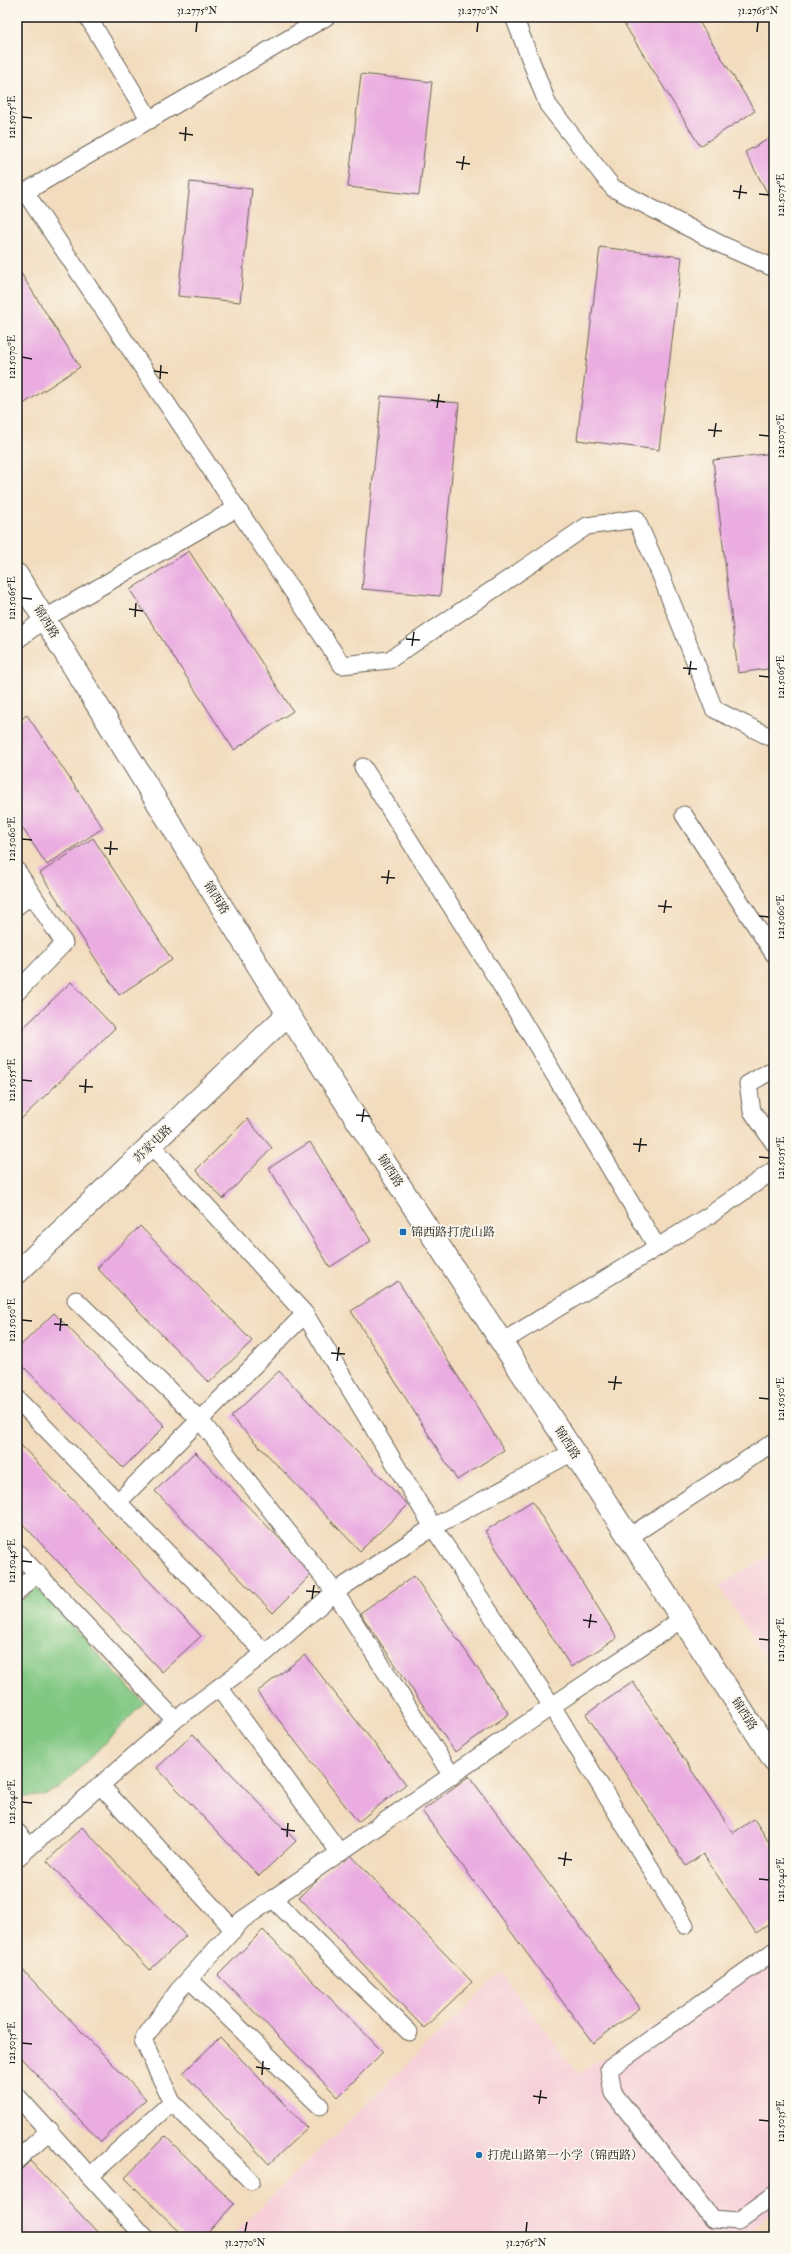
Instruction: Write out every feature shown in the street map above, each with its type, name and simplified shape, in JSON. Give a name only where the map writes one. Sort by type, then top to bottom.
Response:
[{"type":"street","name":"锦西路","points":[[17,575],[288,1014],[774,1760]]},
{"type":"street","name":"苏家屯路","points":[[17,1273],[288,1014]]},
{"type":"lane","points":[[88,17],[150,120]]},
{"type":"lane","points":[[326,17],[25,192],[342,665],[389,660],[587,526],[636,519],[660,573],[714,709],[774,739]]},
{"type":"lane","points":[[514,17],[548,105],[613,188],[720,244],[774,268]]},
{"type":"lane","points":[[17,640],[44,619],[237,508]]},
{"type":"lane","points":[[363,767],[501,985],[657,1247]]},
{"type":"lane","points":[[684,815],[774,954]]},
{"type":"lane","points":[[17,871],[64,942],[17,992]]},
{"type":"lane","points":[[17,906],[32,894]]},
{"type":"lane","points":[[774,1069],[748,1084],[752,1111],[774,1143]]},
{"type":"lane","points":[[151,1145],[305,1314],[433,1527],[552,1706],[685,1926]]},
{"type":"lane","points":[[502,1342],[710,1215],[774,1170]]},
{"type":"lane","points":[[76,1300],[200,1420],[335,1592],[452,1776]]},
{"type":"lane","points":[[119,1501],[305,1314]]},
{"type":"lane","points":[[17,1399],[119,1501],[265,1653]]},
{"type":"lane","points":[[628,1537],[774,1442]]},
{"type":"lane","points":[[17,1858],[175,1720],[265,1653],[335,1592],[433,1527],[573,1452]]},
{"type":"lane","points":[[17,1552],[175,1720]]},
{"type":"lane","points":[[17,1592],[37,1572]]},
{"type":"lane","points":[[251,2181],[172,2102],[143,2040],[189,1979],[242,1920],[552,1706],[682,1620]]},
{"type":"lane","points":[[219,1687],[340,1853]]},
{"type":"lane","points":[[100,1785],[234,1930]]},
{"type":"lane","points":[[17,1832],[30,1846]]},
{"type":"lane","points":[[273,1900],[409,2032]]},
{"type":"lane","points":[[774,1951],[609,2069],[613,2093],[713,2219],[738,2221],[774,2195]]},
{"type":"lane","points":[[189,1979],[320,2106]]},
{"type":"lane","points":[[17,2096],[50,2130],[145,2237]]},
{"type":"lane","points":[[90,2176],[172,2102]]},
{"type":"lane","points":[[17,2160],[50,2130]]},
{"type":"shaded area","points":[[774,1554],[774,1672],[719,1585]]},
{"type":"shaded area","name":"打虎山路第一小学（锦西路）","points":[[774,1955],[774,2212],[740,2237],[230,2237],[501,1973],[578,2074]]},
{"type":"green space","points":[[36,1587],[144,1703],[60,1788],[39,1796],[23,1797],[17,1796],[17,1605]]},
{"type":"building","points":[[620,17],[696,17],[755,111],[700,146]]},
{"type":"building","points":[[361,74],[432,82],[419,195],[348,187]]},
{"type":"building","points":[[774,136],[774,205],[745,152]]},
{"type":"building","points":[[190,182],[252,189],[240,302],[178,296]]},
{"type":"building","points":[[600,247],[682,257],[659,450],[577,440]]},
{"type":"building","points":[[17,267],[80,367],[17,408]]},
{"type":"building","points":[[381,396],[459,403],[440,596],[362,589]]},
{"type":"building","points":[[774,453],[774,668],[738,673],[713,460]]},
{"type":"building","points":[[189,551],[293,711],[234,750],[130,590]]},
{"type":"building","points":[[27,715],[103,828],[47,865],[17,820],[17,722]]},
{"type":"building","points":[[93,838],[172,960],[119,995],[40,873]]},
{"type":"building","points":[[71,982],[115,1028],[17,1123],[17,1034]]},
{"type":"building","points":[[247,1119],[272,1148],[223,1199],[196,1170]]},
{"type":"building","points":[[310,1142],[371,1241],[330,1267],[269,1168]]},
{"type":"building","points":[[140,1226],[252,1341],[209,1383],[97,1268]]},
{"type":"building","points":[[398,1281],[504,1450],[457,1480],[351,1311]]},
{"type":"building","points":[[54,1313],[165,1426],[123,1468],[17,1360],[17,1349]]},
{"type":"building","points":[[279,1371],[408,1505],[360,1551],[231,1417]]},
{"type":"building","points":[[17,1441],[201,1636],[162,1672],[17,1518]]},
{"type":"building","points":[[195,1452],[313,1573],[273,1613],[155,1491]]},
{"type":"building","points":[[532,1501],[617,1638],[571,1667],[485,1531]]},
{"type":"building","points":[[414,1576],[509,1714],[455,1752],[360,1613]]},
{"type":"building","points":[[305,1655],[406,1784],[358,1822],[257,1692]]},
{"type":"building","points":[[633,1682],[733,1833],[754,1819],[774,1850],[774,1921],[756,1933],[703,1854],[686,1866],[586,1714]]},
{"type":"building","points":[[193,1734],[296,1841],[259,1876],[157,1768]]},
{"type":"building","points":[[469,1776],[640,2008],[593,2043],[422,1811]]},
{"type":"building","points":[[82,1827],[186,1936],[150,1970],[47,1861]]},
{"type":"building","points":[[347,1851],[472,1982],[424,2028],[299,1897]]},
{"type":"building","points":[[263,1930],[383,2052],[338,2097],[218,1975]]},
{"type":"building","points":[[17,1964],[146,2099],[101,2142],[17,2054]]},
{"type":"building","points":[[220,2037],[307,2128],[269,2164],[183,2073]]},
{"type":"building","points":[[165,2136],[234,2204],[204,2237],[185,2237],[125,2178]]},
{"type":"building","points":[[30,2161],[102,2237],[18,2237],[17,2174]]},
{"type":"place","name":"锦西路打虎山路","points":[[403,1232]]},
{"type":"place","name":"打虎山路第一小学（锦西路）","points":[[479,2155]]}]
